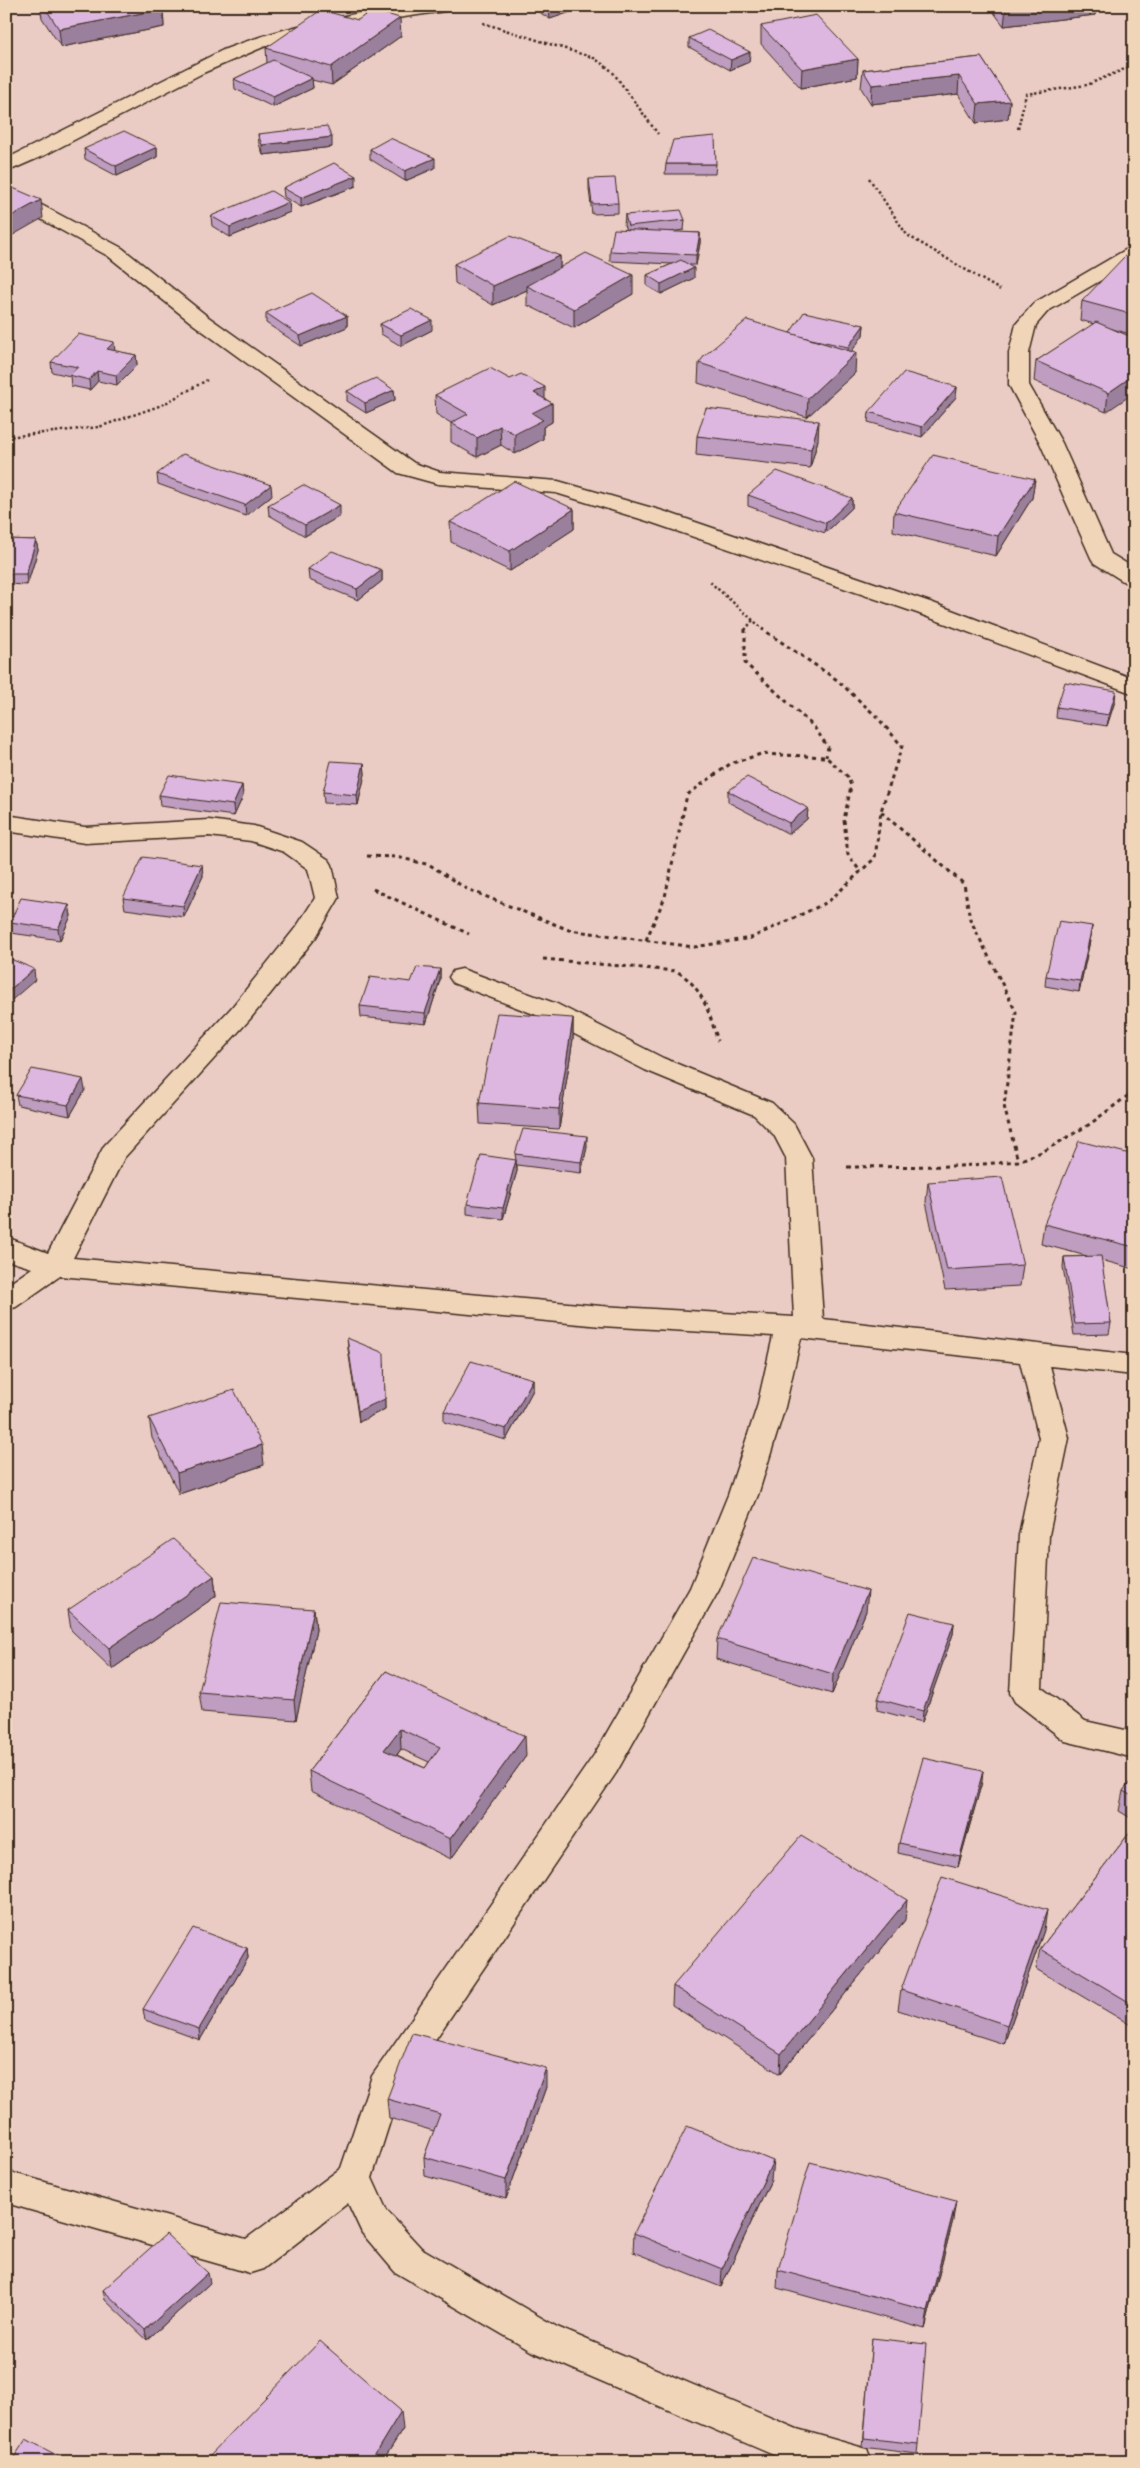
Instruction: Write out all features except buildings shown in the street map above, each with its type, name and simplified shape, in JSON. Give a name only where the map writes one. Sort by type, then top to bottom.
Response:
[{"type":"street","points":[[6,166],[220,58],[264,41],[338,22],[441,7]]},
{"type":"street","points":[[6,192],[114,252],[200,320],[406,468],[438,478],[558,487],[655,516],[925,608],[1134,686]]},
{"type":"street","points":[[1134,252],[1041,307],[1026,324],[1019,354],[1019,385],[1051,443],[1102,558],[1134,578]]},
{"type":"street","points":[[6,823],[85,835],[209,828],[254,834],[285,845],[320,865],[327,898],[307,931],[241,1013],[113,1153],[55,1266],[6,1300]]},
{"type":"street","points":[[6,2186],[250,2257],[355,2178],[384,2087],[605,1764],[704,1590],[746,1486],[799,1327],[800,1167],[799,1158],[785,1130],[762,1109],[654,1064],[548,1010],[462,977]]},
{"type":"street","points":[[6,1247],[14,1252],[55,1266],[601,1316],[799,1327],[1134,1365]]},
{"type":"street","points":[[1032,1353],[1054,1438],[1034,1535],[1026,1693],[1076,1732],[1134,1744]]},
{"type":"street","points":[[355,2178],[374,2222],[408,2260],[544,2339],[795,2446],[854,2462]]},
{"type":"path","points":[[441,7],[507,32],[594,58],[612,71],[658,134]]},
{"type":"path","points":[[1018,130],[1026,94],[1087,85],[1134,65]]},
{"type":"path","points":[[869,178],[907,235],[994,287],[1041,307]]},
{"type":"path","points":[[6,436],[99,427],[162,405],[251,356]]},
{"type":"path","points":[[320,865],[360,856],[397,857],[430,865],[465,888],[569,930],[694,946],[751,938],[828,902],[875,858],[881,811],[902,746],[877,717],[836,680],[768,634],[703,576],[655,516]]},
{"type":"path","points":[[753,620],[745,629],[745,663],[814,727],[828,747],[826,757]]},
{"type":"path","points":[[646,940],[665,897],[687,795],[730,764],[761,754],[797,754],[826,757],[848,777],[851,786],[844,820],[848,855],[860,871]]},
{"type":"path","points":[[881,811],[964,884],[970,919],[1016,1012],[1004,1106],[1018,1161]]},
{"type":"path","points":[[320,865],[428,917],[473,935]]},
{"type":"path","points":[[536,958],[676,971],[689,976],[698,986],[722,1052],[707,1086]]},
{"type":"path","points":[[800,1167],[960,1166],[1018,1161],[1044,1151],[1090,1124],[1134,1091]]}]
